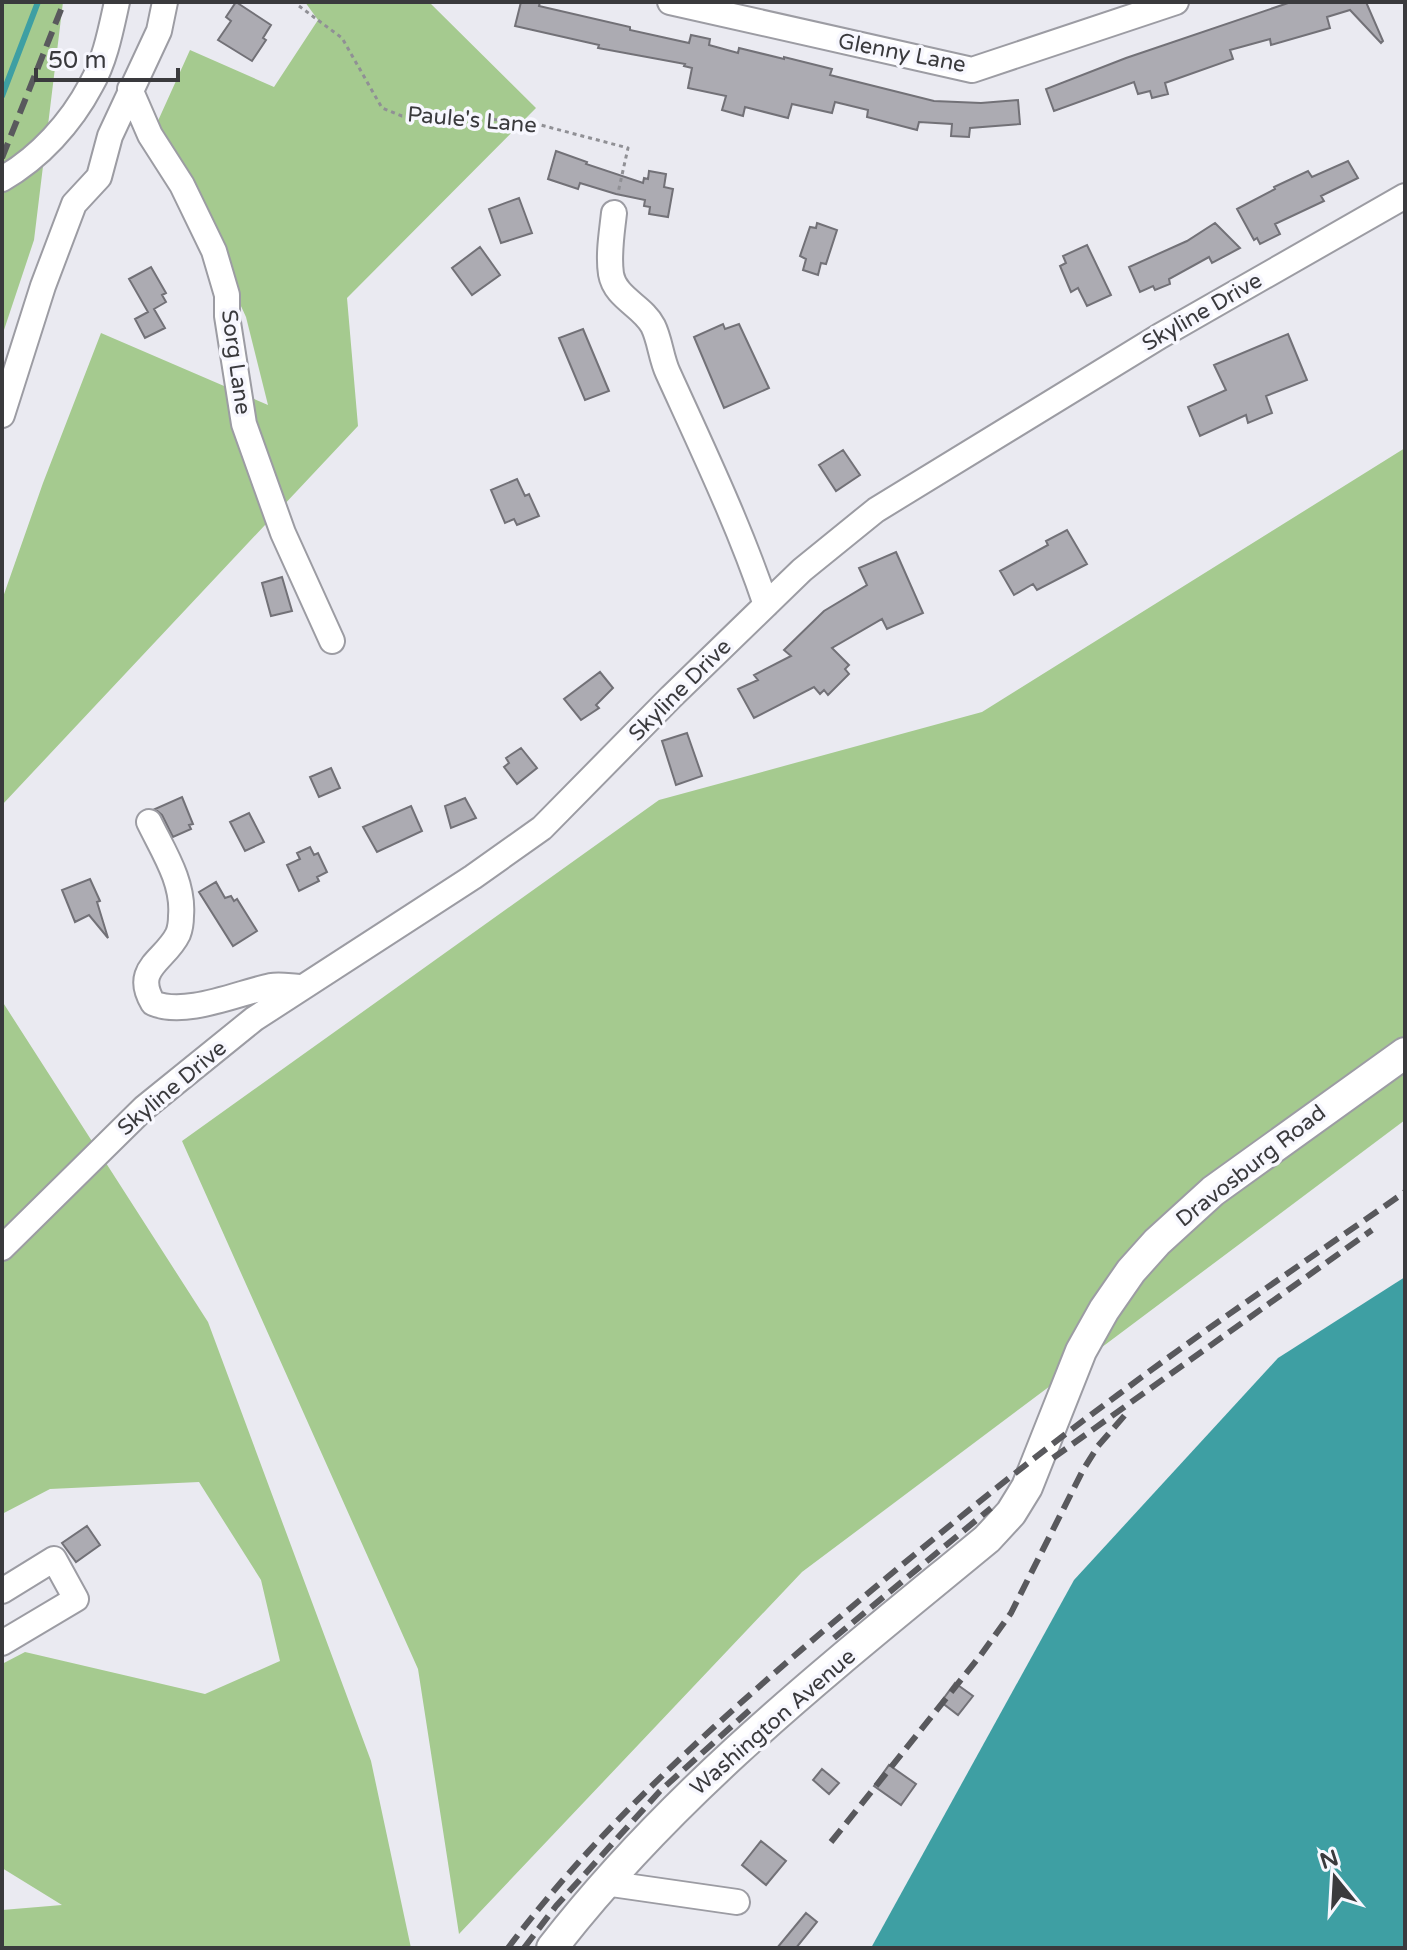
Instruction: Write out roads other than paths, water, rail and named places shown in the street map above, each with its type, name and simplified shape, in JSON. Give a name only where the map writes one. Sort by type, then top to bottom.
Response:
[{"type":"main road","name":"Dravosburg Road","points":[[1011,1513],[1033,1473],[1081,1351],[1131,1271],[1157,1242],[1213,1191],[1405,1053]]},
{"type":"main road","name":"Washington Avenue","points":[[552,1948],[605,1883],[662,1821],[781,1709],[987,1539],[1011,1513]]},
{"type":"street","points":[[2,179],[17,171],[43,148],[63,126],[92,84],[117,2]]},
{"type":"street","points":[[2,415],[43,286],[74,204],[99,177],[110,136],[159,31],[165,2]]},
{"type":"street","name":"Glenny Lane","points":[[670,2],[972,70],[1176,2]]},
{"type":"street","name":"Sorg Lane","points":[[130,89],[150,135],[182,185],[214,251],[227,295],[227,316],[244,424],[283,533],[332,641]]},
{"type":"street","name":"Skyline Drive","points":[[2,1248],[144,1108],[254,1019],[473,877],[542,828],[802,570],[876,510],[1160,336],[1405,196]]},
{"type":"street","points":[[614,213],[611,275],[616,287],[647,316],[654,327],[662,361],[746,545],[766,605]]},
{"type":"street","points":[[149,822],[178,883],[181,913],[178,934],[147,972],[146,986],[153,1003],[164,1008],[188,1006],[274,985],[302,987]]},
{"type":"street","points":[[2,1591],[54,1559],[76,1599],[2,1643]]},
{"type":"street","points":[[605,1883],[737,1902]]},
{"type":"water","points":[[1405,1277],[1405,1948],[871,1948],[1074,1580],[1278,1358]]},
{"type":"waterway","points":[[2,96],[38,2]]},
{"type":"railway","points":[[2,158],[64,2]]},
{"type":"railway","points":[[508,1948],[579,1862],[656,1781],[822,1632],[1081,1422],[1405,1192]]},
{"type":"railway","points":[[1053,1458],[1372,1230]]},
{"type":"railway","points":[[831,1842],[1011,1613],[1083,1470],[1098,1446],[1125,1415]]},
{"type":"railway","points":[[834,1638],[991,1508]]},
{"type":"railway","points":[[524,1948],[556,1906],[660,1791],[752,1708]]}]
